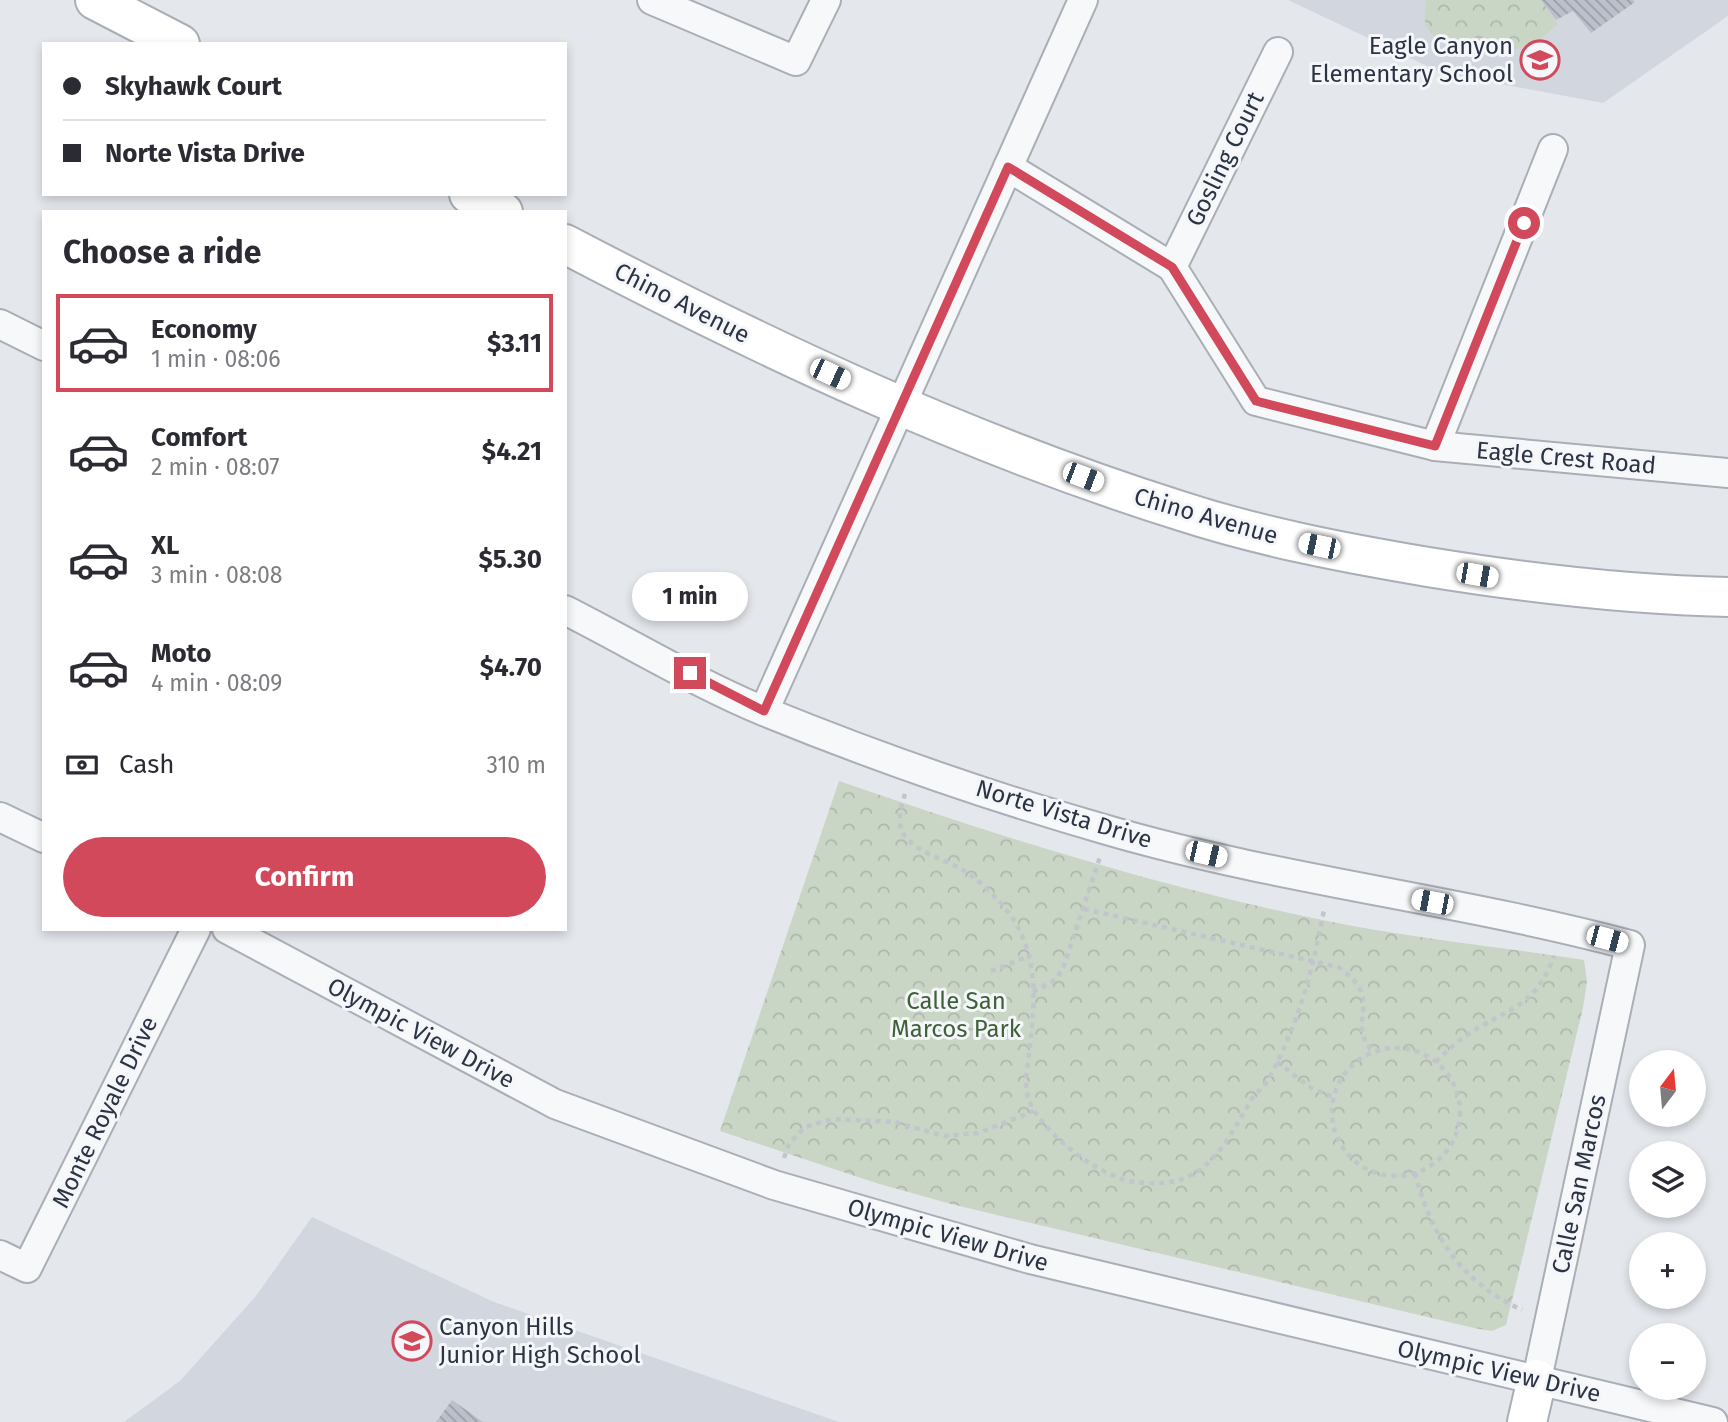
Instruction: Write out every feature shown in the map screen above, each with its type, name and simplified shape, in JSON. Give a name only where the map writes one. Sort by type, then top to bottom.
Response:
[{"type":"main road","points":[[95,0],[176,42]]},
{"type":"main road","points":[[473,196],[499,210]]},
{"type":"main road","name":"Chino Avenue","points":[[567,245],[708,319],[902,407],[1184,512],[1292,540],[1373,557],[1529,583],[1728,597]]},
{"type":"main road","name":"Calle San Marcos","points":[[1527,1422],[1537,1379]]},
{"type":"street","points":[[652,0],[796,61],[825,0]]},
{"type":"street","points":[[764,711],[1083,0]]},
{"type":"street","name":"Gosling Court","points":[[1172,267],[1278,52]]},
{"type":"street","points":[[1435,446],[1553,149]]},
{"type":"street","name":"Eagle Crest Road","points":[[1008,167],[1172,267],[1256,401],[1435,446],[1728,473]]},
{"type":"street","points":[[0,324],[42,345]]},
{"type":"street","name":"Norte Vista Drive","points":[[567,611],[764,711],[913,766],[1108,831],[1329,883],[1562,927],[1630,945]]},
{"type":"street","points":[[0,817],[42,837]]},
{"type":"street","name":"Monte Royale Drive","points":[[0,1255],[27,1268],[194,931]]},
{"type":"street","name":"Olympic View Drive","points":[[231,931],[555,1104],[774,1185],[1030,1259],[1713,1422]]},
{"type":"street","name":"Calle San Marcos","points":[[1537,1379],[1630,945]]},
{"type":"path","points":[[913,766],[899,815],[903,834],[918,848],[962,870],[994,894],[1016,924],[1029,956],[1033,968],[1033,992],[1030,1047],[1024,1082],[1034,1111],[1090,1165],[1124,1181],[1164,1184],[1190,1177],[1218,1154],[1277,1062],[1295,1025],[1314,962],[1329,883]]},
{"type":"path","points":[[1033,992],[1055,980],[1063,969],[1108,831]]},
{"type":"path","points":[[1084,909],[1338,967],[1361,987],[1365,1000],[1362,1032],[1365,1043],[1374,1052]]},
{"type":"path","points":[[1436,1062],[1463,1037],[1505,1015],[1541,986],[1557,950],[1562,927]]},
{"type":"path","points":[[991,971],[1029,956]]},
{"type":"path","points":[[1396,1048],[1417,1052],[1436,1062],[1454,1088],[1459,1119],[1454,1140],[1442,1157],[1415,1173],[1384,1175],[1364,1168],[1348,1155],[1337,1138],[1332,1117],[1333,1097],[1342,1077],[1356,1062],[1374,1052],[1396,1048]]},
{"type":"path","points":[[1277,1062],[1311,1088],[1333,1097]]},
{"type":"path","points":[[774,1185],[789,1144],[806,1127],[832,1119],[894,1122],[944,1136],[978,1133],[1034,1111]]},
{"type":"path","points":[[1415,1173],[1431,1221],[1442,1244],[1457,1264],[1495,1294],[1549,1320]]},
{"type":"shaded area","name":"Eagle Canyon Elementary School","points":[[1288,0],[1728,0],[1728,16],[1603,103],[1442,73]]},
{"type":"shaded area","name":"Canyon Hills Junior High School","points":[[312,1217],[494,1302],[839,1422],[124,1422],[180,1381],[256,1296]]},
{"type":"green space","points":[[1426,0],[1541,0],[1558,24],[1535,42],[1521,48],[1472,51],[1456,48],[1431,34],[1425,22]]},
{"type":"green space","name":"Calle San Marcos Park","points":[[839,781],[1029,844],[1222,898],[1382,931],[1584,960],[1587,981],[1583,1008],[1506,1325],[1492,1331],[1474,1328],[951,1204],[876,1183],[720,1131]]},
{"type":"building","points":[[1541,0],[1635,2],[1591,33],[1573,11],[1556,20]]},
{"type":"building","points":[[452,1400],[483,1422],[436,1422]]},
{"type":"place","name":"Eagle Canyon Elementary School","points":[[1540,60]]},
{"type":"place","name":"Canyon Hills Junior High School","points":[[412,1341]]},
{"type":"route","points":[[690,673],[764,711],[1008,167],[1172,267],[1256,401],[1435,446],[1524,223]]}]
